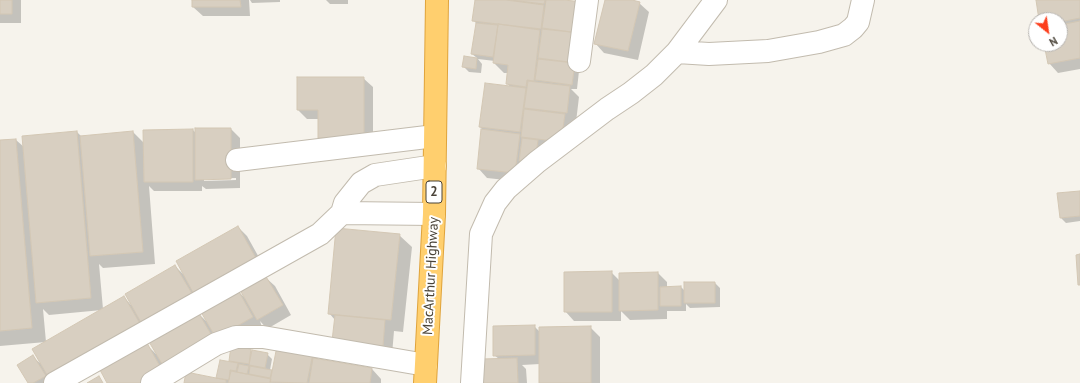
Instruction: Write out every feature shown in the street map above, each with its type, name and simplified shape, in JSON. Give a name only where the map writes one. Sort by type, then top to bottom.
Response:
[{"type":"highway","name":"MacArthur Highway","points":[[425,374],[434,214],[437,0]]},
{"type":"street","points":[[579,61],[587,0]]},
{"type":"street","points":[[472,383],[481,234],[495,203],[506,189],[537,162],[654,75],[677,52],[716,0]]},
{"type":"street","points":[[677,52],[709,54],[768,51],[819,42],[844,34],[853,28],[858,22],[863,0]]},
{"type":"street","points":[[237,160],[435,136]]},
{"type":"street","points":[[55,383],[320,234],[342,213],[345,203],[361,184],[375,175],[435,166]]},
{"type":"street","points":[[342,213],[434,214]]},
{"type":"street","points":[[152,383],[216,344],[236,337],[263,337],[425,374]]},
{"type":"building","points":[[0,0],[12,0],[12,14],[0,14]]},
{"type":"building","points":[[192,0],[240,0],[241,7],[192,7]]},
{"type":"building","points":[[475,0],[506,0],[544,5],[541,29],[472,21]]},
{"type":"building","points":[[511,0],[545,0],[544,4]]},
{"type":"building","points":[[546,0],[583,2],[579,33],[542,28]]},
{"type":"building","points":[[605,0],[632,0],[640,2],[628,51],[594,44]]},
{"type":"building","points":[[1036,0],[1080,0],[1080,18],[1068,20],[1068,12],[1038,12]]},
{"type":"building","points":[[1080,21],[1080,58],[1048,64],[1046,52],[1068,52],[1068,23]]},
{"type":"building","points":[[476,23],[498,25],[493,57],[471,54]]},
{"type":"building","points":[[498,24],[540,30],[534,81],[527,80],[526,87],[506,84],[508,65],[493,63]]},
{"type":"building","points":[[542,29],[580,33],[576,63],[538,58]]},
{"type":"building","points":[[464,56],[477,58],[476,69],[462,67]]},
{"type":"building","points":[[538,59],[575,63],[572,85],[535,80]]},
{"type":"building","points":[[297,77],[364,77],[364,137],[318,138],[318,110],[297,110]]},
{"type":"building","points":[[528,81],[570,86],[567,113],[524,108]]},
{"type":"building","points":[[485,83],[526,88],[520,132],[479,127]]},
{"type":"building","points":[[524,109],[565,114],[561,142],[521,137]]},
{"type":"building","points":[[195,128],[231,128],[231,179],[195,180]]},
{"type":"building","points":[[193,129],[193,182],[144,182],[143,130]]},
{"type":"building","points":[[481,129],[520,134],[515,173],[477,169]]},
{"type":"building","points":[[77,131],[91,298],[36,303],[22,136]]},
{"type":"building","points":[[133,131],[143,252],[90,256],[80,136]]},
{"type":"building","points":[[522,138],[538,140],[535,163],[519,161]]},
{"type":"building","points":[[16,139],[32,328],[0,331],[0,140]]},
{"type":"building","points":[[1080,191],[1080,216],[1060,218],[1057,193]]},
{"type":"building","points":[[238,226],[257,260],[195,296],[176,261]]},
{"type":"building","points":[[336,228],[400,234],[391,320],[328,314]]},
{"type":"building","points":[[1080,254],[1080,285],[1078,285],[1076,255]]},
{"type":"building","points":[[175,265],[194,297],[143,326],[125,294]]},
{"type":"building","points":[[612,271],[612,312],[564,312],[564,272]]},
{"type":"building","points":[[658,272],[658,310],[619,311],[619,273]]},
{"type":"building","points":[[265,275],[283,305],[257,320],[240,290]]},
{"type":"building","points":[[684,282],[715,282],[715,303],[684,303]]},
{"type":"building","points":[[681,286],[681,306],[660,306],[660,287]]},
{"type":"building","points":[[238,290],[253,317],[216,338],[201,312]]},
{"type":"building","points":[[124,296],[142,327],[50,380],[32,349]]},
{"type":"building","points":[[198,312],[215,341],[165,369],[148,340]]},
{"type":"building","points":[[335,315],[385,320],[383,346],[332,341]]},
{"type":"building","points":[[535,325],[535,355],[493,356],[493,326]]},
{"type":"building","points":[[591,326],[591,383],[539,383],[539,327]]},
{"type":"building","points":[[147,343],[162,370],[140,383],[107,383],[100,370]]},
{"type":"building","points":[[231,346],[251,349],[249,364],[229,361]]},
{"type":"building","points":[[277,346],[313,353],[307,383],[270,382]]},
{"type":"building","points":[[252,350],[268,353],[265,368],[249,365]]},
{"type":"building","points":[[33,355],[46,376],[33,383],[28,383],[17,365]]},
{"type":"building","points":[[313,358],[372,368],[370,383],[309,383]]},
{"type":"building","points":[[517,358],[518,383],[481,383],[481,359]]},
{"type":"building","points":[[220,360],[238,363],[236,371],[230,370],[229,380],[216,378]]},
{"type":"building","points":[[239,364],[249,366],[247,374],[237,372]]},
{"type":"building","points":[[250,366],[272,370],[270,378],[249,374]]},
{"type":"building","points":[[231,371],[271,379],[270,383],[228,383]]},
{"type":"building","points":[[186,372],[226,380],[226,383],[184,383]]},
{"type":"building","points":[[99,376],[103,383],[87,383]]}]
